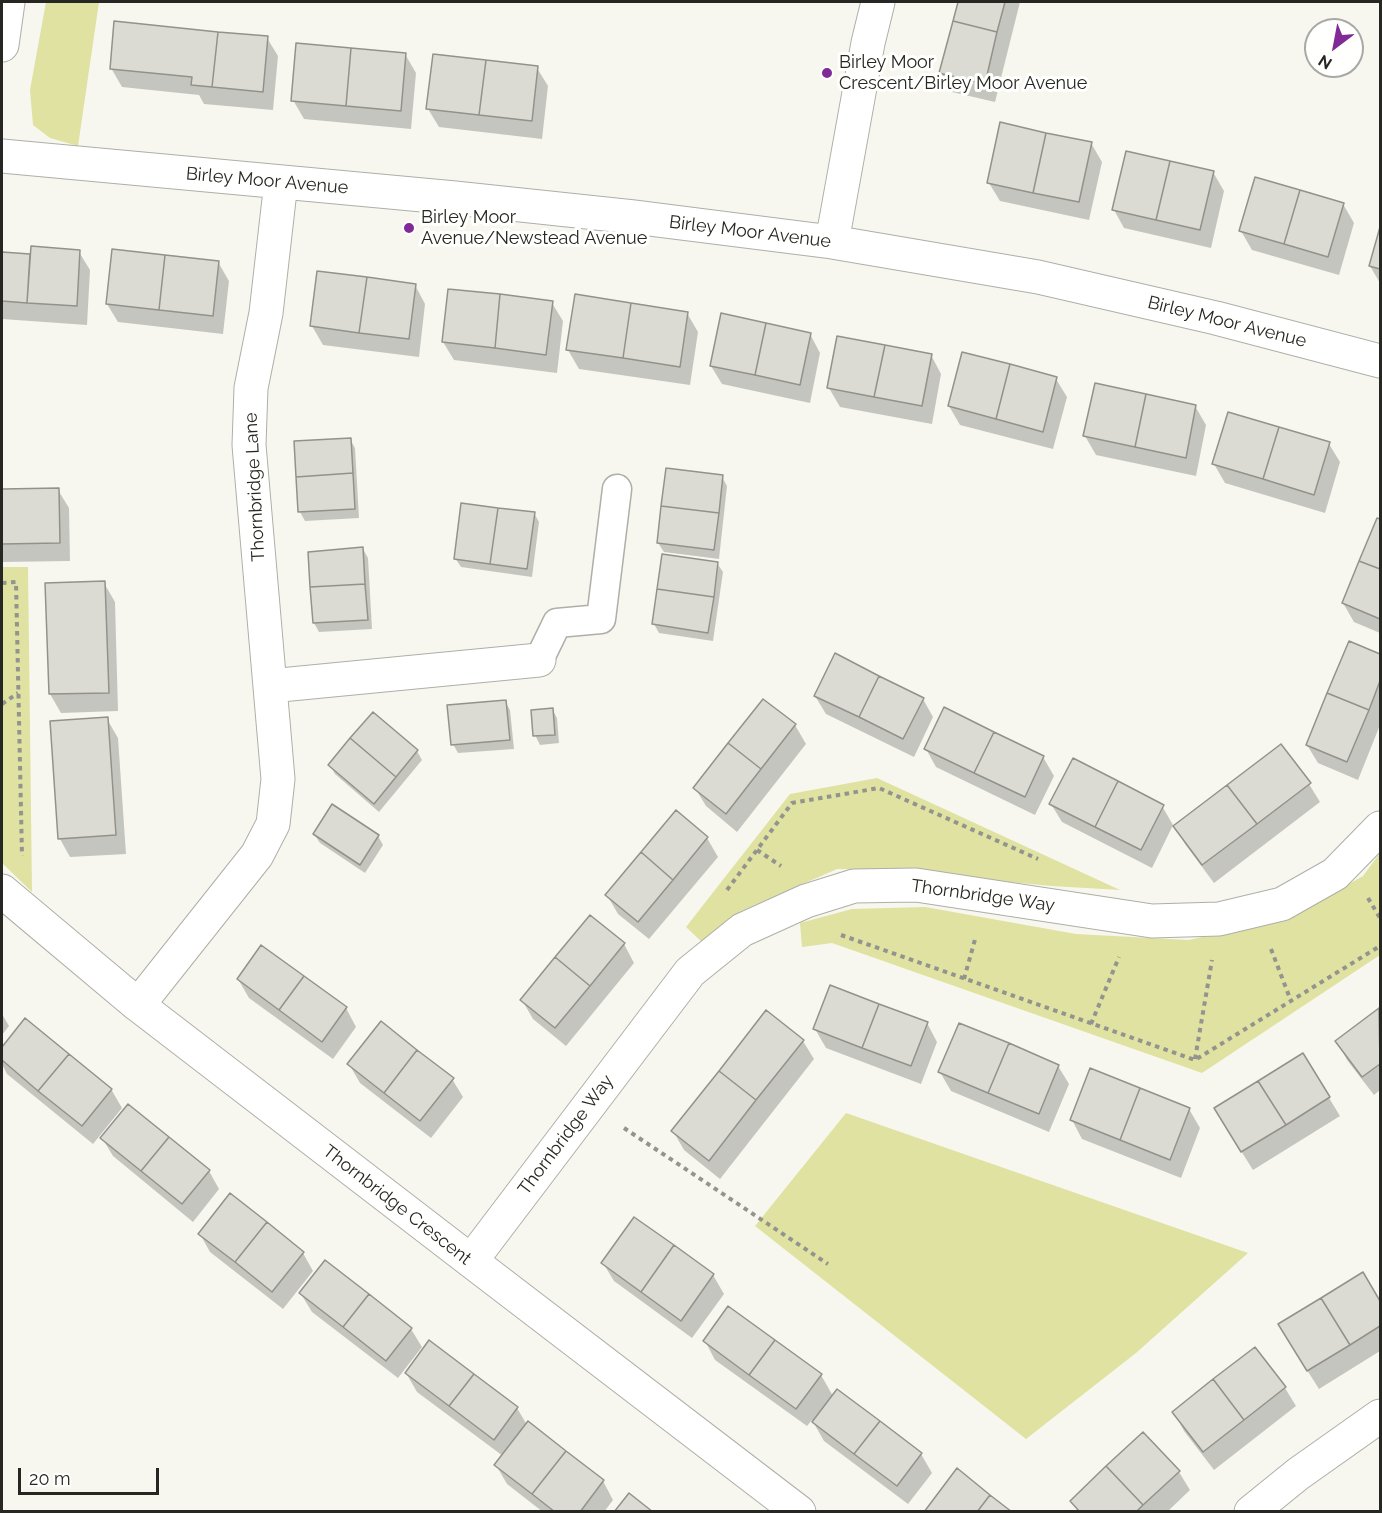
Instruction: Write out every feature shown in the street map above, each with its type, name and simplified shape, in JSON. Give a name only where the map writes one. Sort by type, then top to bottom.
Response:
[{"type":"street","points":[[2,45],[8,2]]},
{"type":"street","points":[[832,242],[868,44],[878,2]]},
{"type":"street","name":"Birley Moor Avenue","points":[[2,156],[567,210],[832,242],[1038,278],[1216,318],[1380,361]]},
{"type":"street","name":"Thornbridge Lane","points":[[138,1005],[257,855],[273,824],[278,779],[249,445],[251,388],[266,314],[281,182]]},
{"type":"street","points":[[270,686],[539,660]]},
{"type":"street","name":"Thornbridge Way","points":[[471,1262],[690,972],[742,930],[806,901],[854,885],[916,885],[1152,921],[1219,919],[1282,904],[1335,874],[1380,828]]},
{"type":"street","name":"Thornbridge Crescent","points":[[12,901],[138,1005],[799,1512]]},
{"type":"street","points":[[1251,1512],[1298,1474],[1380,1416]]},
{"type":"lane","points":[[539,660],[557,623],[602,618],[617,489]]},
{"type":"path","points":[[2,583],[16,582],[19,693],[12,901]]},
{"type":"path","points":[[2,704],[19,693]]},
{"type":"path","points":[[1256,910],[1291,1001]]},
{"type":"path","points":[[1091,1024],[1135,919]]},
{"type":"path","points":[[1195,1060],[1219,919]]},
{"type":"path","points":[[830,938],[842,935],[1195,1060]]},
{"type":"path","points":[[1195,1060],[1380,946]]},
{"type":"path","points":[[589,1105],[828,1264]]},
{"type":"green space","points":[[46,2],[99,2],[78,146],[50,138],[33,125],[30,90]]},
{"type":"green space","points":[[2,567],[28,567],[32,892],[2,863]]},
{"type":"green space","points":[[877,778],[1120,890],[881,870],[837,869],[741,911],[705,945],[686,927],[790,794]]},
{"type":"green space","points":[[1380,853],[1380,955],[1202,1073],[832,943],[802,947],[800,923],[852,909],[925,907],[1076,934],[1189,940],[1290,917],[1363,876]]},
{"type":"green space","points":[[846,1113],[1248,1253],[1136,1353],[1026,1439],[755,1226]]},
{"type":"building","points":[[958,2],[1005,2],[997,32],[953,21]]},
{"type":"building","points":[[114,21],[218,32],[212,87],[191,85],[192,77],[110,69]]},
{"type":"building","points":[[953,21],[997,32],[985,84],[939,73]]},
{"type":"building","points":[[218,32],[268,36],[263,92],[212,87]]},
{"type":"building","points":[[296,43],[351,48],[346,106],[291,101]]},
{"type":"building","points":[[351,48],[406,53],[401,111],[346,106]]},
{"type":"building","points":[[433,54],[486,60],[479,115],[426,109]]},
{"type":"building","points":[[486,60],[538,66],[532,121],[479,115]]},
{"type":"building","points":[[1000,122],[1046,133],[1033,193],[987,183]]},
{"type":"building","points":[[1046,133],[1092,142],[1079,202],[1033,193]]},
{"type":"building","points":[[1126,151],[1170,161],[1156,220],[1112,210]]},
{"type":"building","points":[[1170,161],[1214,171],[1200,230],[1156,220]]},
{"type":"building","points":[[1255,177],[1300,190],[1284,244],[1239,231]]},
{"type":"building","points":[[1300,190],[1344,203],[1328,257],[1284,244]]},
{"type":"building","points":[[1380,227],[1380,269],[1369,266]]},
{"type":"building","points":[[31,246],[80,250],[77,306],[27,303]]},
{"type":"building","points":[[112,249],[165,255],[159,310],[106,304]]},
{"type":"building","points":[[2,252],[30,254],[27,303],[2,301]]},
{"type":"building","points":[[165,255],[219,261],[213,316],[159,310]]},
{"type":"building","points":[[317,271],[367,277],[359,333],[310,326]]},
{"type":"building","points":[[367,277],[416,284],[409,339],[359,333]]},
{"type":"building","points":[[448,289],[500,294],[495,348],[442,342]]},
{"type":"building","points":[[500,294],[553,301],[546,355],[495,348]]},
{"type":"building","points":[[575,294],[631,303],[623,358],[566,350]]},
{"type":"building","points":[[631,303],[688,312],[680,367],[623,358]]},
{"type":"building","points":[[721,313],[766,323],[755,375],[710,366]]},
{"type":"building","points":[[766,323],[811,333],[800,385],[755,375]]},
{"type":"building","points":[[837,336],[885,345],[874,397],[827,388]]},
{"type":"building","points":[[885,345],[932,354],[922,406],[874,397]]},
{"type":"building","points":[[962,352],[1010,364],[996,419],[948,406]]},
{"type":"building","points":[[1010,364],[1057,377],[1043,432],[996,419]]},
{"type":"building","points":[[1095,383],[1146,394],[1135,447],[1083,436]]},
{"type":"building","points":[[1146,394],[1196,405],[1186,458],[1135,447]]},
{"type":"building","points":[[1228,412],[1279,427],[1263,479],[1212,464]]},
{"type":"building","points":[[1279,427],[1330,442],[1314,495],[1263,479]]},
{"type":"building","points":[[351,438],[353,473],[296,477],[294,441]]},
{"type":"building","points":[[666,468],[723,475],[719,513],[661,506]]},
{"type":"building","points":[[353,473],[355,509],[298,512],[296,477]]},
{"type":"building","points":[[59,488],[60,543],[2,544],[2,489]]},
{"type":"building","points":[[461,503],[498,508],[490,564],[454,559]]},
{"type":"building","points":[[661,506],[719,513],[714,550],[657,543]]},
{"type":"building","points":[[498,508],[535,512],[527,569],[490,564]]},
{"type":"building","points":[[1377,518],[1380,519],[1380,569],[1359,561]]},
{"type":"building","points":[[363,547],[365,584],[310,587],[308,552]]},
{"type":"building","points":[[662,554],[718,562],[714,597],[657,589]]},
{"type":"building","points":[[1359,561],[1380,569],[1380,619],[1342,603]]},
{"type":"building","points":[[105,581],[109,693],[49,694],[45,583]]},
{"type":"building","points":[[365,584],[368,620],[313,623],[310,587]]},
{"type":"building","points":[[657,589],[714,597],[708,633],[652,624]]},
{"type":"building","points":[[1349,641],[1380,654],[1380,681],[1369,710],[1327,693]]},
{"type":"building","points":[[835,653],[879,676],[859,717],[814,696]]},
{"type":"building","points":[[879,676],[924,698],[903,739],[859,717]]},
{"type":"building","points":[[1327,693],[1369,710],[1347,762],[1306,745]]},
{"type":"building","points":[[763,699],[796,724],[761,769],[728,743]]},
{"type":"building","points":[[506,700],[510,740],[451,745],[447,705]]},
{"type":"building","points":[[944,707],[994,732],[974,773],[924,749]]},
{"type":"building","points":[[553,708],[555,735],[533,736],[531,710]]},
{"type":"building","points":[[373,712],[418,750],[396,777],[350,738]]},
{"type":"building","points":[[108,717],[116,835],[58,839],[50,721]]},
{"type":"building","points":[[994,732],[1044,756],[1025,797],[974,773]]},
{"type":"building","points":[[350,738],[396,777],[374,804],[328,765]]},
{"type":"building","points":[[728,743],[761,769],[726,814],[693,788]]},
{"type":"building","points":[[1281,744],[1311,783],[1257,824],[1227,785]]},
{"type":"building","points":[[1073,758],[1118,781],[1095,827],[1049,804]]},
{"type":"building","points":[[1118,781],[1164,805],[1141,850],[1095,827]]},
{"type":"building","points":[[1227,785],[1257,824],[1202,865],[1173,826]]},
{"type":"building","points":[[332,804],[379,835],[360,865],[313,834]]},
{"type":"building","points":[[676,810],[708,837],[673,880],[641,852]]},
{"type":"building","points":[[641,852],[673,880],[638,922],[605,895]]},
{"type":"building","points":[[590,915],[625,943],[590,986],[555,957]]},
{"type":"building","points":[[261,945],[304,976],[279,1010],[237,979]]},
{"type":"building","points":[[555,957],[590,986],[555,1028],[520,1000]]},
{"type":"building","points":[[304,976],[347,1007],[322,1042],[279,1010]]},
{"type":"building","points":[[830,985],[879,1004],[862,1048],[813,1029]]},
{"type":"building","points":[[879,1004],[928,1022],[911,1066],[862,1048]]},
{"type":"building","points":[[1379,1008],[1380,1064],[1362,1077],[1335,1041]]},
{"type":"building","points":[[766,1010],[804,1040],[756,1100],[719,1071]]},
{"type":"building","points":[[25,1018],[69,1054],[38,1091],[2,1060],[2,1047]]},
{"type":"building","points":[[381,1021],[417,1050],[384,1093],[347,1064]]},
{"type":"building","points":[[959,1023],[1009,1043],[988,1093],[938,1072]]},
{"type":"building","points":[[1009,1043],[1059,1065],[1039,1114],[988,1093]]},
{"type":"building","points":[[417,1050],[454,1078],[420,1121],[384,1093]]},
{"type":"building","points":[[1303,1053],[1330,1097],[1286,1125],[1258,1081]]},
{"type":"building","points":[[69,1054],[112,1089],[82,1126],[38,1091]]},
{"type":"building","points":[[1090,1068],[1140,1088],[1120,1140],[1070,1120]]},
{"type":"building","points":[[719,1071],[756,1100],[709,1161],[671,1131]]},
{"type":"building","points":[[1258,1081],[1286,1125],[1241,1152],[1214,1108]]},
{"type":"building","points":[[1140,1088],[1190,1108],[1170,1160],[1120,1140]]},
{"type":"building","points":[[128,1104],[169,1137],[141,1171],[100,1138]]},
{"type":"building","points":[[169,1137],[210,1170],[182,1204],[141,1171]]},
{"type":"building","points":[[230,1193],[267,1222],[235,1262],[198,1234]]},
{"type":"building","points":[[634,1217],[674,1245],[641,1292],[601,1263]]},
{"type":"building","points":[[267,1222],[304,1252],[272,1292],[235,1262]]},
{"type":"building","points":[[674,1245],[714,1274],[681,1321],[641,1292]]},
{"type":"building","points":[[325,1260],[369,1294],[343,1327],[299,1293]]},
{"type":"building","points":[[1363,1272],[1380,1301],[1380,1326],[1350,1345],[1321,1298]]},
{"type":"building","points":[[369,1294],[412,1328],[386,1361],[343,1327]]},
{"type":"building","points":[[1321,1298],[1350,1345],[1307,1371],[1278,1324]]},
{"type":"building","points":[[728,1306],[775,1340],[749,1375],[703,1341]]},
{"type":"building","points":[[429,1340],[474,1374],[449,1406],[405,1373]]},
{"type":"building","points":[[775,1340],[822,1374],[796,1409],[749,1375]]},
{"type":"building","points":[[1255,1347],[1286,1387],[1244,1420],[1213,1379]]},
{"type":"building","points":[[474,1374],[518,1407],[494,1440],[449,1406]]},
{"type":"building","points":[[1213,1379],[1244,1420],[1203,1452],[1172,1412]]},
{"type":"building","points":[[837,1389],[880,1421],[854,1454],[812,1422]]},
{"type":"building","points":[[528,1421],[566,1451],[532,1494],[494,1465]]},
{"type":"building","points":[[880,1421],[922,1453],[897,1486],[854,1454]]},
{"type":"building","points":[[1143,1432],[1180,1471],[1143,1505],[1106,1466]]},
{"type":"building","points":[[566,1451],[604,1480],[580,1512],[555,1512],[532,1494]]},
{"type":"building","points":[[1106,1466],[1143,1505],[1136,1512],[1080,1512],[1070,1501]]},
{"type":"building","points":[[957,1468],[990,1495],[977,1512],[924,1512]]},
{"type":"building","points":[[629,1493],[653,1512],[614,1512]]},
{"type":"building","points":[[990,1495],[1012,1512],[977,1512]]},
{"type":"place","name":"Birley Moor Crescent/Birley Moor Avenue","points":[[827,73]]},
{"type":"place","name":"Birley Moor Avenue/Newstead Avenue","points":[[409,228]]}]
